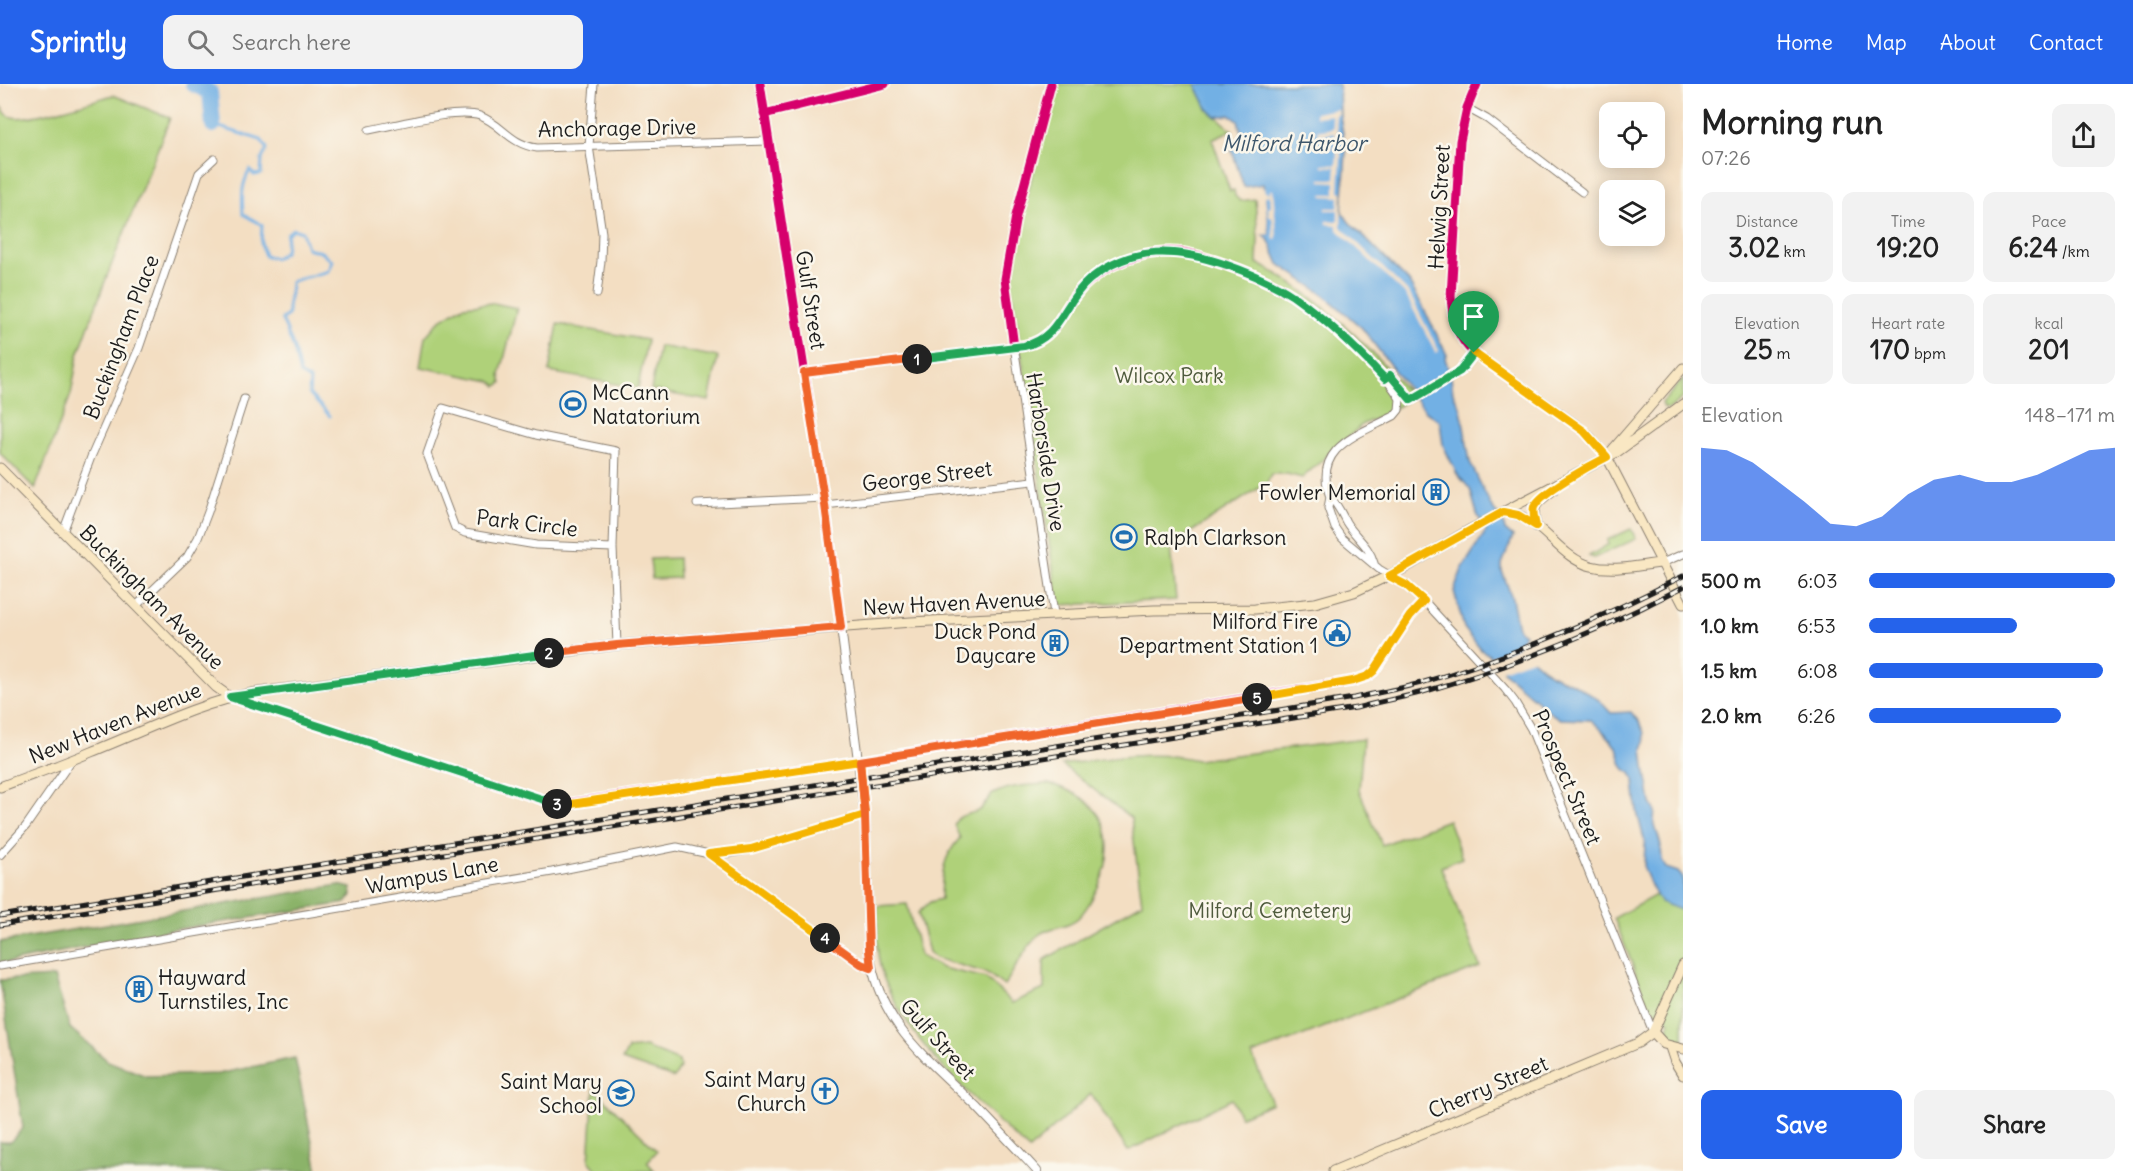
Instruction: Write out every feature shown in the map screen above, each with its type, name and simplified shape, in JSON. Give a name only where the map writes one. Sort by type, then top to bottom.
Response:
[{"type":"main road","name":"Gulf Street","points":[[760,84],[841,627]]},
{"type":"main road","points":[[1683,368],[1612,447],[1607,457],[1683,604]]},
{"type":"main road","points":[[1650,404],[1662,421]]},
{"type":"main road","name":"New Haven Avenue","points":[[0,787],[230,697],[469,663],[617,645],[841,627],[1054,614],[1293,607],[1327,600],[1354,592],[1389,576],[1479,524],[1559,484],[1607,457],[1662,421],[1683,404]]},
{"type":"main road","name":"Buckingham Avenue","points":[[0,468],[219,690],[230,697]]},
{"type":"main road","points":[[1536,526],[1533,512],[1535,505],[1559,484]]},
{"type":"main road","points":[[1500,514],[1518,515],[1536,526],[1577,560],[1590,566],[1615,568],[1662,563]]},
{"type":"main road","points":[[1683,965],[1653,1032],[1660,1041],[1670,1047],[1683,1049]]},
{"type":"main road","name":"Cherry Street","points":[[1333,1171],[1638,1043],[1653,1032]]},
{"type":"main road","points":[[1670,1047],[1683,1075]]},
{"type":"street","points":[[594,84],[590,146],[602,233],[602,261],[597,294]]},
{"type":"street","points":[[764,114],[885,84]]},
{"type":"street","name":"Harborside Drive","points":[[1051,84],[1016,216],[1005,279],[1054,614]]},
{"type":"street","name":"Helwig Street","points":[[1477,84],[1461,131],[1459,157],[1452,297],[1454,322],[1458,334],[1474,353],[1584,431],[1607,457]]},
{"type":"street","points":[[1467,108],[1487,119],[1582,192]]},
{"type":"street","name":"Anchorage Drive","points":[[369,130],[454,115],[469,115],[481,117],[516,142],[526,146],[545,148],[768,141]]},
{"type":"street","name":"Buckingham Place","points":[[63,532],[91,457],[139,348],[199,173],[214,159]]},
{"type":"street","points":[[804,373],[1030,345],[1048,336],[1079,291],[1089,281],[1117,263],[1155,252],[1196,255],[1261,278],[1292,296],[1348,342],[1385,379],[1400,399],[1399,410],[1394,416],[1348,441],[1331,455],[1325,474],[1330,497],[1328,508],[1335,528],[1349,545],[1374,563]]},
{"type":"street","points":[[136,606],[193,549],[208,513],[244,399]]},
{"type":"street","name":"Park Circle","points":[[443,408],[537,435],[616,451],[613,548],[536,545],[465,533],[455,528],[427,454],[443,408]]},
{"type":"street","name":"George Street","points":[[697,504],[824,502],[1033,481]]},
{"type":"street","points":[[1330,497],[1338,505],[1346,522],[1370,551],[1374,563]]},
{"type":"street","points":[[613,548],[617,645]]},
{"type":"street","points":[[1662,563],[1683,554]]},
{"type":"street","name":"Prospect Street","points":[[1374,563],[1389,576],[1406,585],[1424,601],[1505,689],[1522,713],[1653,1032]]},
{"type":"street","name":"Buckingham Avenue","points":[[230,697],[557,804],[571,804],[860,761],[1353,681],[1368,676],[1374,671],[1410,616],[1424,601]]},
{"type":"street","name":"Gulf Street","points":[[841,627],[860,761],[865,815],[869,951],[871,968],[884,1005],[897,1025],[927,1060],[1037,1171]]},
{"type":"street","points":[[0,855],[18,837],[71,761]]},
{"type":"street","name":"Wampus Lane","points":[[0,966],[552,872],[677,847],[709,854],[751,849],[865,815]]},
{"type":"street","points":[[709,854],[861,964],[871,968]]},
{"type":"green space","name":"Wilcox Park","points":[[1056,84],[1195,84],[1207,108],[1232,130],[1212,139],[1230,191],[1234,190],[1235,196],[1240,201],[1255,199],[1257,263],[1322,305],[1378,358],[1412,397],[1384,415],[1363,424],[1302,478],[1287,474],[1271,474],[1267,483],[1171,545],[1176,600],[1059,605],[1058,603],[1011,286],[1024,207]]},
{"type":"green space","points":[[113,95],[170,118],[78,355],[71,394],[35,489],[0,453],[0,104],[8,115],[20,118],[45,114]]},
{"type":"green space","points":[[493,303],[517,308],[500,375],[502,383],[497,386],[491,381],[420,367],[425,337],[439,321],[463,306]]},
{"type":"green space","points":[[558,324],[647,340],[638,388],[549,372]]},
{"type":"green space","points":[[659,346],[718,357],[709,401],[651,390]]},
{"type":"green space","points":[[1683,379],[1683,398],[1669,409],[1664,408],[1662,403]]},
{"type":"green space","points":[[1631,529],[1636,539],[1594,558],[1589,556],[1609,544],[1607,540]]},
{"type":"green space","points":[[678,558],[679,578],[652,579],[650,559]]},
{"type":"green space","name":"Milford Cemetery","points":[[1363,739],[1359,790],[1382,845],[1448,820],[1462,858],[1441,867],[1480,967],[1252,1055],[1272,1103],[1240,1117],[1232,1099],[1128,1151],[1091,1094],[1029,1150],[947,1072],[910,1027],[896,1004],[884,979],[879,961],[877,906],[907,904],[920,956],[942,968],[986,978],[1012,1003],[1044,989],[1044,960],[1142,903],[1131,818],[1062,765],[1147,755],[1197,760]]},
{"type":"green space","points":[[1049,784],[1068,790],[1083,799],[1094,809],[1107,836],[1108,852],[1105,869],[1087,907],[1074,921],[1040,934],[1026,950],[1004,986],[987,973],[935,958],[929,952],[918,913],[930,902],[941,899],[946,859],[960,838],[954,825],[956,821],[962,816],[981,809],[991,795],[1000,791],[1021,786]]},
{"type":"green space","points":[[1683,880],[1683,1041],[1670,1036],[1667,1031],[1670,1021],[1649,1007],[1614,918]]},
{"type":"green space","points":[[339,885],[351,888],[352,895],[346,903],[171,930],[0,964],[0,942]]},
{"type":"green space","points":[[54,977],[70,1028],[108,1061],[146,1076],[218,1074],[295,1058],[318,1171],[0,1171],[0,1142],[10,1142],[23,1128],[0,980]]},
{"type":"green space","points":[[645,1047],[679,1061],[680,1068],[674,1078],[622,1060],[628,1049]]},
{"type":"green space","points":[[594,1089],[657,1151],[647,1162],[655,1171],[598,1171],[589,1161]]},
{"type":"water","name":"Milford Harbor","points":[[1195,84],[1339,84],[1340,115],[1346,152],[1342,212],[1349,222],[1409,282],[1447,355],[1445,358],[1453,393],[1461,409],[1470,462],[1492,508],[1503,521],[1505,530],[1513,537],[1502,564],[1502,571],[1512,598],[1519,630],[1525,634],[1517,646],[1550,674],[1574,684],[1599,700],[1611,713],[1631,712],[1639,722],[1644,733],[1645,766],[1651,803],[1655,810],[1654,821],[1661,846],[1662,861],[1666,868],[1678,872],[1683,878],[1683,911],[1660,902],[1650,884],[1644,868],[1645,843],[1637,812],[1634,779],[1631,773],[1624,768],[1613,742],[1591,720],[1560,719],[1552,714],[1481,650],[1464,628],[1454,591],[1462,569],[1486,531],[1477,514],[1470,489],[1457,474],[1443,445],[1440,422],[1425,411],[1362,328],[1323,294],[1279,264],[1268,239],[1263,235],[1269,234],[1263,184],[1244,187],[1231,148],[1243,138],[1238,121],[1230,115],[1216,117],[1207,108]]},
{"type":"pier","points":[[1338,109],[1339,114],[1335,115],[1341,156],[1339,191],[1342,192],[1341,227],[1409,293],[1439,351],[1436,353],[1406,295],[1337,229],[1337,225],[1326,224],[1326,221],[1338,221],[1338,210],[1326,210],[1326,208],[1338,208],[1339,197],[1323,196],[1322,194],[1335,194],[1335,182],[1321,181],[1321,179],[1335,179],[1336,167],[1322,166],[1322,164],[1336,165],[1337,156],[1336,148],[1322,150],[1322,148],[1335,146],[1334,133],[1318,135],[1317,131],[1333,128],[1331,115],[1315,117],[1315,113]]},
{"type":"pier","points":[[1264,188],[1265,192],[1270,193],[1270,190],[1273,190],[1277,239],[1274,240],[1272,216],[1269,216],[1268,207],[1271,206],[1270,195],[1265,196],[1269,234],[1263,235],[1265,231],[1261,189]]},
{"type":"pier","points":[[1521,646],[1535,658],[1499,671],[1487,658]]},
{"type":"waterway","points":[[193,84],[210,92],[213,125]]},
{"type":"waterway","points":[[213,125],[261,140],[267,148],[262,159],[261,174],[254,175],[250,170],[242,197],[243,214],[262,225],[261,244],[265,256],[276,258],[285,252],[287,234],[293,229],[302,232],[307,248],[321,252],[332,261],[328,271],[291,282],[288,315],[282,319],[294,349],[300,374],[310,380],[309,394],[330,416]]},
{"type":"railway","points":[[0,916],[1354,698],[1421,683],[1487,662],[1588,622],[1683,576]]},
{"type":"railway","points":[[0,925],[1356,708],[1423,692],[1523,659],[1588,633],[1683,587]]},
{"type":"cycle path","points":[[760,84],[825,505],[841,627]]},
{"type":"cycle path","points":[[764,114],[885,84]]},
{"type":"cycle path","points":[[1051,84],[1016,216],[1005,279],[1014,347],[1042,339],[1058,322],[1079,291],[1089,281],[1112,266],[1154,253],[1182,253],[1200,256],[1244,271],[1293,296],[1318,314],[1385,379],[1391,375],[1411,400],[1460,371],[1474,353],[1457,328],[1451,297],[1460,141],[1467,108],[1477,84]]},
{"type":"cycle path","points":[[230,697],[547,801],[564,804],[860,761],[1353,681],[1368,676],[1374,671],[1410,616],[1424,601]]},
{"type":"place","name":"McCann Natatorium","points":[[573,404]]},
{"type":"place","name":"Fowler Memorial","points":[[1436,492]]},
{"type":"place","name":"Ralph Clarkson","points":[[1124,537]]},
{"type":"place","name":"Milford Fire Department Station 1","points":[[1337,633]]},
{"type":"place","name":"Duck Pond Daycare","points":[[1055,643]]},
{"type":"place","name":"Hayward Turnstiles, Inc","points":[[139,989]]},
{"type":"place","name":"Saint Mary Church","points":[[825,1091]]},
{"type":"place","name":"Saint Mary School","points":[[621,1093]]},
{"type":"route","points":[[1474,353],[1460,371],[1411,400],[1390,375],[1385,379],[1302,303],[1261,278],[1196,255],[1155,252],[1142,254],[1117,263],[1089,281],[1074,297],[1048,336],[1039,342],[1024,346],[804,373],[841,627],[617,645],[469,663],[230,697],[557,804],[571,804],[860,761],[865,815],[751,849],[709,854],[861,964],[871,968],[865,815],[862,787],[860,761],[1310,689],[1368,676],[1381,662],[1410,616],[1424,601],[1406,585],[1389,576],[1503,512],[1518,515],[1536,526],[1533,512],[1539,501],[1559,484],[1607,457],[1584,431],[1474,353]]}]
